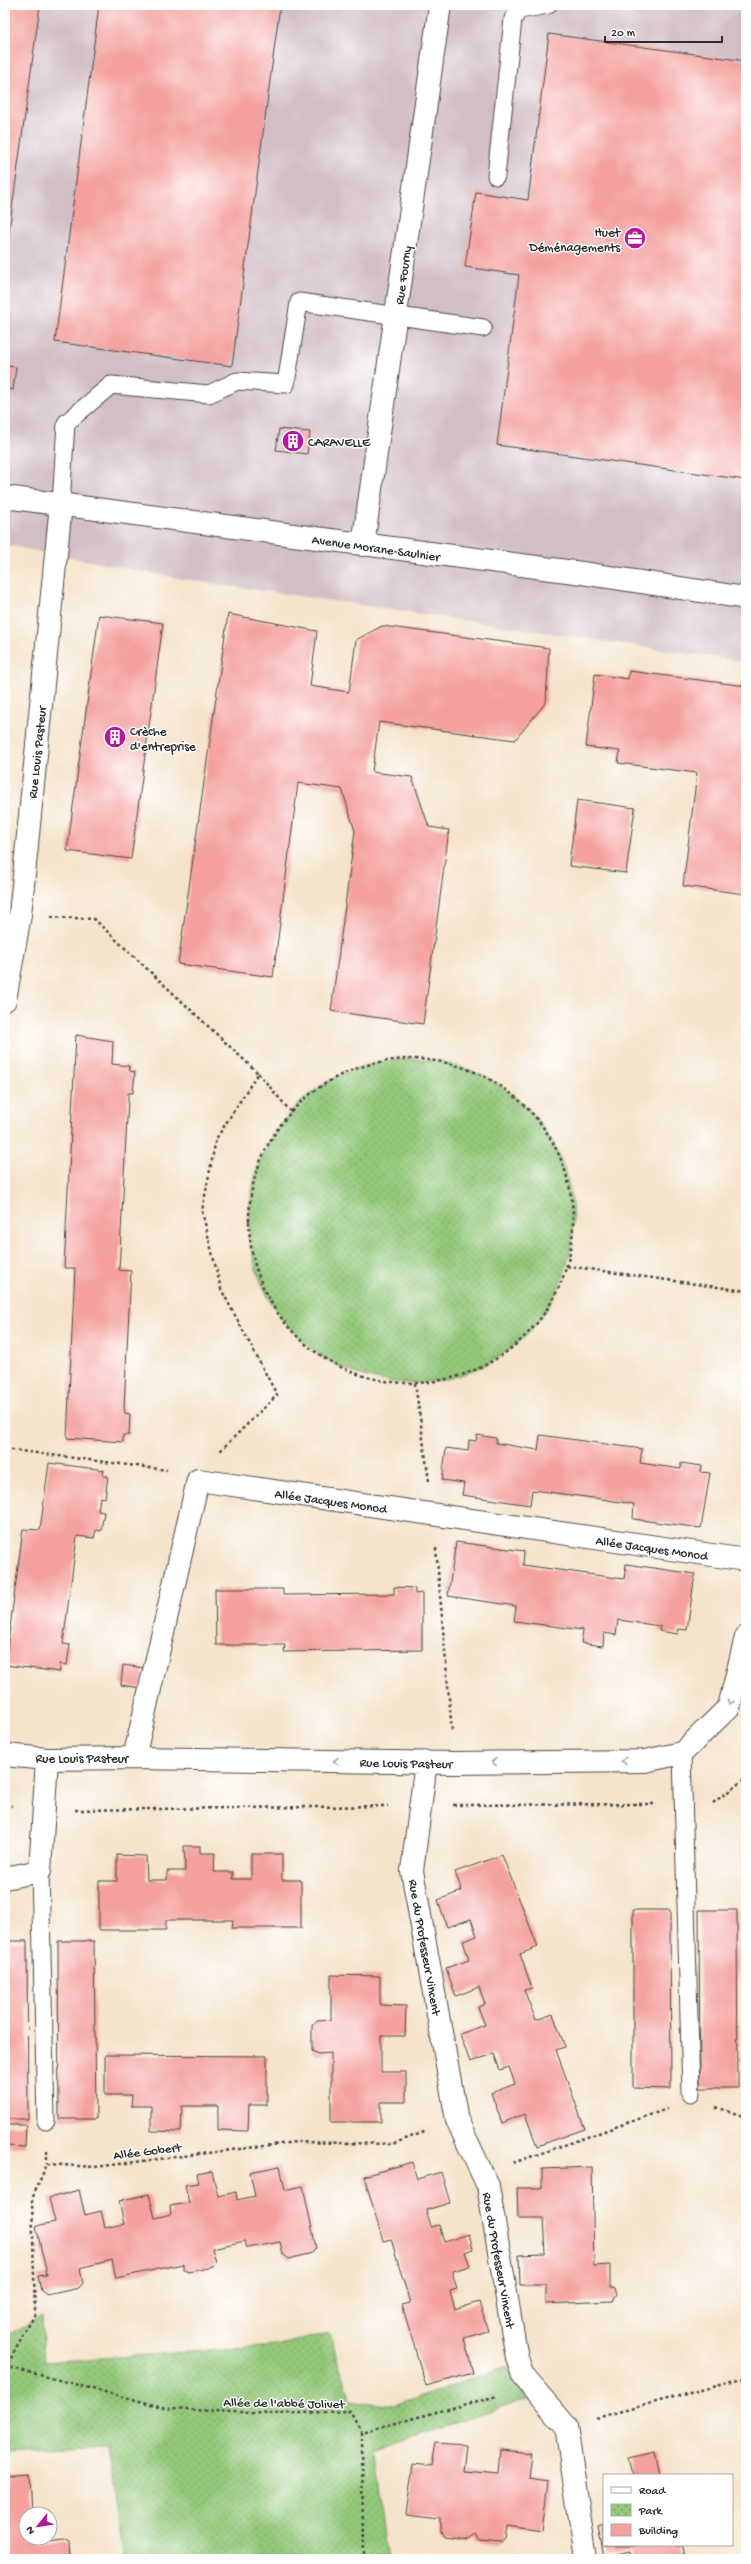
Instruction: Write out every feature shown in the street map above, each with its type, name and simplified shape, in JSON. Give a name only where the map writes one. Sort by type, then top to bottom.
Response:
[{"type":"street","name":"Rue Fourny","points":[[363,545],[440,5]]},
{"type":"street","name":"Avenue Morane-Saulnier","points":[[5,497],[582,574],[746,598]]},
{"type":"street","name":"Rue Louis Pasteur","points":[[5,1000],[7,968],[20,915],[61,504]]},
{"type":"street","name":"Allée Jacques Monod","points":[[198,1480],[746,1560]]},
{"type":"street","points":[[134,1758],[198,1480]]},
{"type":"street","points":[[682,1753],[729,1707],[745,1652]]},
{"type":"street","name":"Rue Louis Pasteur","points":[[5,1755],[47,1759],[134,1758],[455,1763],[645,1760],[682,1753]]},
{"type":"street","points":[[5,1878],[40,1871],[47,1759]]},
{"type":"street","name":"Rue du Professeur Vincent","points":[[426,1762],[412,1871],[457,2120],[488,2186],[517,2358],[523,2376],[566,2426]]},
{"type":"street","points":[[566,2426],[586,2559]]},
{"type":"lane","points":[[496,176],[513,19],[520,10],[548,5]]},
{"type":"lane","points":[[61,504],[66,423],[111,385],[209,394],[237,381],[286,384],[298,302],[483,328]]},
{"type":"lane","points":[[682,1753],[691,2093]]},
{"type":"lane","points":[[40,1871],[46,2121]]},
{"type":"path","points":[[20,915],[94,919],[258,1073],[291,1112]]},
{"type":"path","points":[[427,1057],[477,1071],[518,1097],[550,1135],[570,1184],[573,1242],[567,1266],[563,1280],[546,1313],[522,1341],[475,1371],[438,1382],[397,1384],[358,1375],[321,1357],[281,1320],[262,1286],[249,1244],[249,1198],[259,1160],[279,1124],[313,1089],[368,1063],[427,1057]]},
{"type":"path","points":[[5,1449],[163,1468],[198,1480],[216,1455],[277,1395],[222,1289],[202,1211],[216,1139],[258,1073]]},
{"type":"path","points":[[567,1266],[746,1292]]},
{"type":"path","points":[[415,1383],[433,1515],[455,1763]]},
{"type":"path","points":[[711,2107],[746,2117]]},
{"type":"path","points":[[483,2174],[670,2108]]},
{"type":"path","name":"Allée Gobert","points":[[6,2367],[35,2314],[32,2199],[48,2164],[95,2167],[296,2142],[392,2144],[457,2120]]},
{"type":"path","name":"Allée de l'abbé Jolivet","points":[[6,2367],[170,2409],[274,2414],[350,2411],[362,2432]]},
{"type":"path","points":[[363,2559],[362,2432],[499,2395],[523,2376]]},
{"type":"path","points":[[566,2426],[746,2378]]},
{"type":"shaded area","points":[[5,5],[746,5],[746,662],[183,579],[5,545]]},
{"type":"green space","points":[[395,1059],[427,1059],[458,1066],[488,1078],[501,1086],[526,1106],[546,1131],[561,1159],[570,1189],[573,1205],[573,1237],[570,1253],[561,1283],[546,1311],[526,1336],[501,1356],[473,1371],[427,1383],[395,1383],[364,1376],[334,1364],[321,1356],[296,1336],[286,1324],[268,1298],[256,1268],[249,1237],[249,1205],[256,1174],[268,1144],[276,1131],[296,1106],[308,1096],[334,1078],[364,1066]]},
{"type":"green space","points":[[42,2316],[44,2362],[275,2346],[329,2333],[350,2400],[394,2406],[507,2367],[529,2399],[375,2449],[388,2559],[126,2559],[107,2446],[5,2451],[5,2337]]},
{"type":"building","points":[[5,5],[40,5],[6,253],[5,253]]},
{"type":"building","points":[[99,5],[280,5],[232,366],[55,342]]},
{"type":"building","name":"Huet Déménagements","points":[[549,34],[746,61],[746,480],[497,445],[519,275],[465,267],[476,192],[528,200]]},
{"type":"building","points":[[5,366],[16,367],[13,390],[5,388]]},
{"type":"building","name":"CARAVELLE","points":[[279,429],[310,432],[307,454],[276,450]]},
{"type":"building","points":[[228,614],[317,631],[310,686],[349,692],[356,640],[382,626],[549,648],[546,702],[515,740],[379,722],[372,772],[412,777],[429,827],[449,830],[423,1024],[331,1011],[355,831],[342,789],[298,783],[273,977],[178,964]]},
{"type":"building","name":"Crèche d'entreprise","points":[[99,615],[163,623],[131,859],[67,851]]},
{"type":"building","points":[[629,671],[746,686],[746,894],[683,886],[697,773],[618,763],[620,751],[586,747],[595,674],[628,679]]},
{"type":"building","points":[[577,800],[635,808],[626,873],[569,866]]},
{"type":"building","points":[[76,1035],[113,1041],[112,1064],[129,1066],[130,1071],[135,1072],[133,1093],[128,1093],[119,1270],[131,1271],[124,1407],[125,1413],[130,1414],[129,1435],[123,1435],[123,1442],[67,1438],[75,1268],[64,1268]]},
{"type":"building","points":[[477,1435],[496,1438],[496,1443],[538,1450],[540,1435],[642,1449],[640,1463],[681,1469],[681,1463],[702,1466],[701,1472],[710,1473],[701,1528],[633,1519],[634,1504],[601,1499],[532,1490],[530,1505],[462,1495],[464,1483],[442,1480],[446,1448],[468,1451],[469,1440],[476,1441]]},
{"type":"building","points":[[49,1463],[104,1470],[103,1476],[108,1476],[105,1498],[100,1497],[98,1511],[104,1512],[101,1531],[96,1530],[94,1538],[77,1536],[63,1644],[70,1645],[67,1665],[60,1664],[60,1672],[5,1665],[23,1529],[40,1530]]},
{"type":"building","points":[[456,1542],[524,1551],[523,1565],[624,1579],[626,1564],[695,1574],[687,1630],[679,1629],[678,1634],[659,1631],[660,1626],[618,1620],[616,1635],[604,1633],[603,1646],[581,1643],[583,1630],[514,1621],[516,1606],[448,1596]]},
{"type":"building","points":[[394,1587],[415,1588],[415,1594],[422,1593],[422,1650],[284,1652],[285,1645],[216,1645],[215,1589],[283,1589],[283,1595],[394,1594]]},
{"type":"building","points":[[123,1665],[144,1668],[141,1688],[121,1685]]},
{"type":"building","points":[[184,1846],[200,1846],[200,1853],[215,1853],[214,1872],[233,1872],[233,1879],[251,1879],[251,1854],[282,1854],[282,1880],[301,1880],[301,1928],[232,1928],[233,1920],[166,1920],[166,1930],[99,1930],[99,1881],[117,1881],[117,1855],[146,1856],[147,1880],[167,1880],[167,1871],[185,1871]]},
{"type":"building","points":[[502,1855],[538,1947],[520,1954],[532,1988],[524,1990],[536,2020],[553,2014],[565,2047],[556,2050],[585,2129],[537,2146],[525,2114],[502,2123],[491,2093],[515,2084],[509,2067],[500,2070],[494,2054],[470,2062],[460,2034],[485,2025],[478,2007],[485,2004],[479,1987],[456,1996],[446,1968],[469,1960],[463,1941],[477,1936],[471,1919],[447,1927],[438,1900],[462,1891],[455,1872]]},
{"type":"building","points":[[633,1910],[670,1910],[671,2089],[633,2088]]},
{"type":"building","points":[[699,1910],[737,1910],[738,2088],[700,2088]]},
{"type":"building","points":[[5,1941],[27,1941],[28,2119],[5,2119]]},
{"type":"building","points":[[58,1941],[94,1941],[96,2119],[59,2119]]},
{"type":"building","points":[[331,1975],[380,1976],[380,2005],[406,2006],[405,2036],[381,2036],[381,2072],[406,2072],[406,2102],[381,2102],[381,2122],[331,2122],[331,2053],[318,2054],[312,2051],[312,2025],[317,2021],[331,2020]]},
{"type":"building","points":[[105,2055],[267,2056],[267,2105],[249,2105],[248,2131],[218,2130],[218,2106],[182,2106],[181,2132],[151,2131],[151,2106],[131,2106],[132,2095],[105,2095]]},
{"type":"building","points":[[5,2125],[26,2125],[25,2147],[5,2146]]},
{"type":"building","points":[[412,2162],[417,2179],[441,2172],[450,2203],[426,2210],[431,2227],[439,2225],[444,2242],[469,2234],[473,2249],[465,2252],[470,2266],[452,2271],[457,2289],[450,2291],[455,2309],[479,2302],[488,2331],[464,2338],[473,2373],[426,2386],[402,2305],[410,2303],[391,2239],[383,2241],[364,2176]]},
{"type":"building","points":[[280,2166],[285,2190],[303,2186],[316,2248],[312,2253],[289,2259],[283,2254],[280,2242],[247,2248],[245,2241],[212,2248],[216,2262],[213,2267],[188,2272],[183,2269],[183,2264],[116,2278],[112,2260],[80,2268],[83,2283],[79,2288],[47,2295],[41,2291],[38,2276],[47,2275],[36,2226],[55,2222],[49,2198],[79,2190],[85,2215],[101,2211],[105,2228],[124,2224],[119,2201],[149,2194],[155,2218],[171,2214],[170,2206],[189,2203],[185,2185],[199,2183],[197,2174],[212,2171],[218,2196],[236,2192],[237,2200],[255,2196],[250,2172]]},
{"type":"building","points":[[592,2167],[594,2266],[610,2265],[610,2287],[615,2289],[617,2295],[613,2301],[546,2304],[546,2285],[520,2285],[519,2255],[545,2254],[543,2218],[518,2218],[517,2188],[542,2188],[542,2169]]},
{"type":"building","points":[[435,2443],[466,2445],[463,2471],[498,2474],[500,2450],[532,2453],[529,2479],[548,2482],[542,2531],[508,2526],[506,2539],[501,2543],[478,2541],[474,2535],[467,2540],[443,2537],[440,2532],[440,2518],[406,2514],[413,2464],[431,2466]]},
{"type":"building","points":[[655,2451],[660,2474],[633,2474],[629,2457]]},
{"type":"building","points":[[29,2474],[31,2506],[18,2506],[18,2546],[58,2546],[58,2539],[64,2538],[70,2541],[71,2559],[5,2559],[5,2476]]},
{"type":"building","points":[[603,2524],[603,2546],[599,2526]]},
{"type":"building","points":[[603,2546],[681,2546],[683,2557],[632,2559],[631,2550],[605,2556]]},
{"type":"place","name":"Huet Déménagements","points":[[635,238]]},
{"type":"place","name":"CARAVELLE","points":[[293,441]]},
{"type":"place","name":"Crèche d'entreprise","points":[[115,737]]}]
